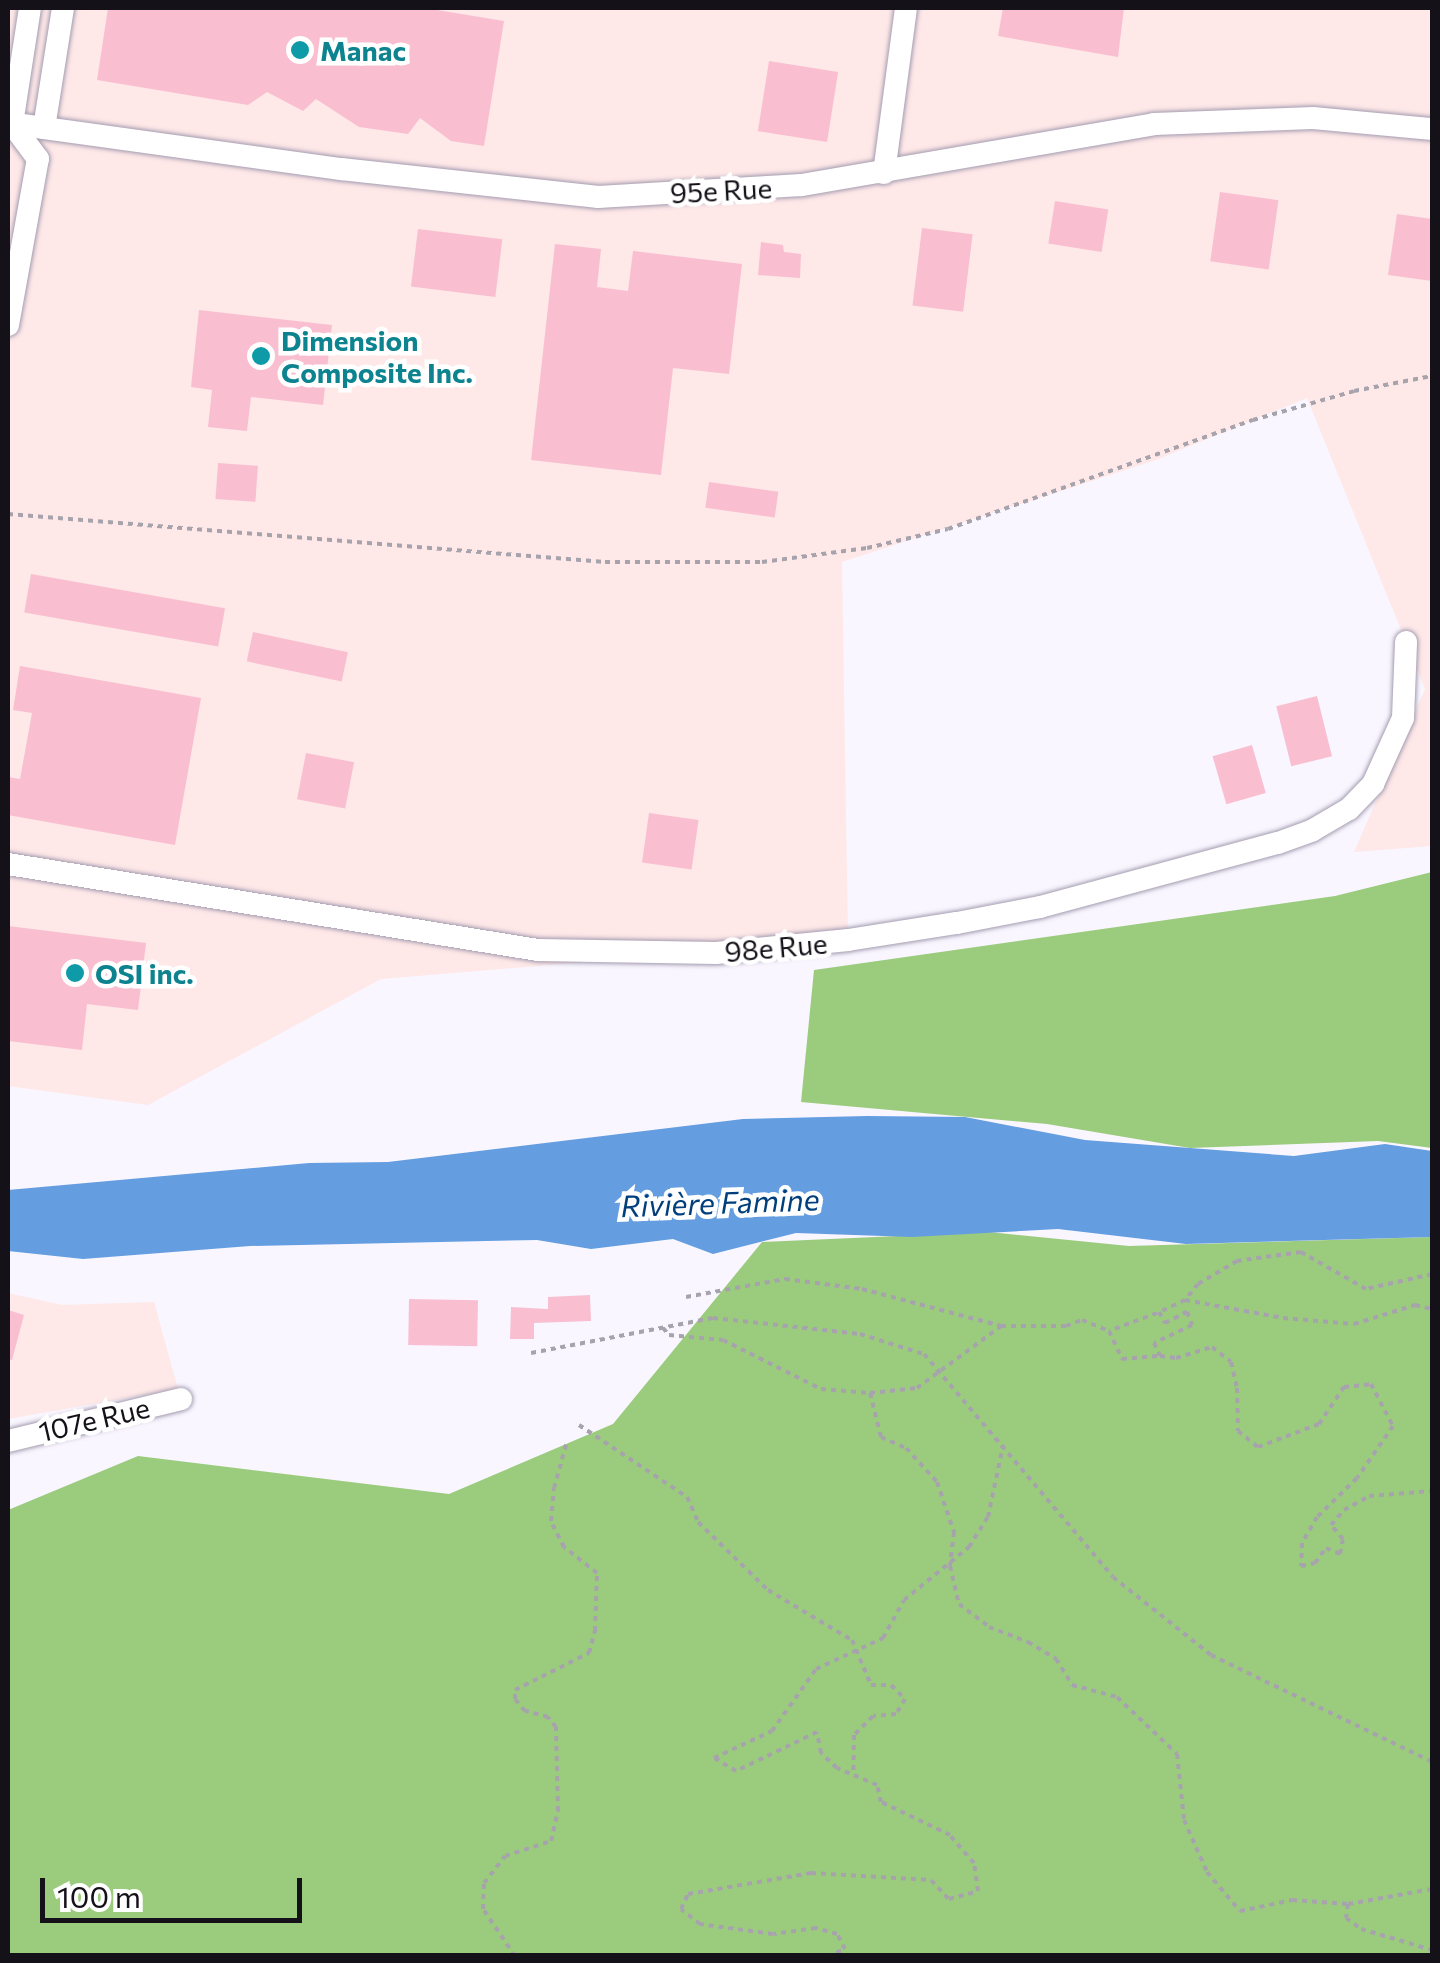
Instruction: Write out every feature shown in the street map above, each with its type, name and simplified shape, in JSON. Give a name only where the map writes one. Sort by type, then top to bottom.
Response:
[{"type":"street","points":[[8,326],[38,159],[9,125],[30,8]]},
{"type":"street","points":[[44,128],[63,8]]},
{"type":"street","points":[[884,173],[906,8]]},
{"type":"street","name":"95e Rue","points":[[9,125],[340,169],[598,197],[802,185],[1154,124],[1313,118],[1432,129]]},
{"type":"street","name":"98e Rue","points":[[8,864],[538,950],[716,953],[938,926],[1040,907],[1278,843],[1313,830],[1349,809],[1373,784],[1403,718],[1406,642]]},
{"type":"street","name":"107e Rue","points":[[8,1441],[181,1399]]},
{"type":"path","points":[[8,514],[606,562],[762,562],[928,534],[1253,420],[1334,396],[1432,376]]},
{"type":"path","points":[[1109,1331],[1185,1300],[1198,1284],[1237,1261],[1301,1252],[1366,1290],[1432,1274]]},
{"type":"path","points":[[686,1297],[785,1279],[862,1289],[1001,1326],[1066,1326],[1082,1320],[1109,1331],[1122,1359],[1176,1358],[1212,1347],[1230,1362],[1237,1388],[1238,1431],[1258,1447],[1319,1424],[1344,1386],[1372,1384],[1392,1426],[1357,1478],[1317,1517],[1302,1543],[1300,1566],[1315,1563],[1326,1548],[1340,1554],[1342,1539],[1331,1525],[1344,1510],[1369,1496],[1432,1492]]},
{"type":"path","points":[[1185,1300],[1283,1318],[1354,1324],[1415,1305],[1432,1309]]},
{"type":"path","points":[[1159,1312],[1165,1323],[1187,1312],[1192,1325],[1154,1343],[1160,1356]]},
{"type":"path","points":[[530,1353],[713,1318],[860,1334],[924,1354],[1113,1577],[1211,1655],[1432,1762]]},
{"type":"path","points":[[662,1328],[669,1335],[723,1340],[822,1389],[870,1393],[917,1388],[1001,1326]]},
{"type":"path","points":[[870,1393],[881,1436],[906,1448],[937,1482],[954,1532],[950,1566],[959,1604],[988,1627],[1028,1642],[1056,1659],[1072,1685],[1117,1697],[1177,1754],[1184,1820],[1207,1872],[1240,1911],[1292,1900],[1348,1904],[1432,1889]]},
{"type":"path","points":[[579,1426],[687,1496],[698,1522],[768,1590],[852,1640],[871,1686],[890,1686],[905,1699],[896,1714],[873,1716],[854,1735],[852,1774]]},
{"type":"path","points":[[516,1956],[483,1909],[484,1883],[506,1856],[551,1842],[558,1811],[556,1727],[548,1718],[526,1711],[515,1699],[515,1690],[589,1653],[595,1630],[596,1573],[564,1547],[552,1520],[554,1488],[566,1445]]},
{"type":"path","points":[[827,1956],[845,1948],[837,1934],[816,1928],[773,1934],[700,1924],[681,1909],[688,1894],[811,1873],[932,1880],[949,1900],[978,1891],[974,1863],[950,1835],[881,1802],[877,1785],[821,1753],[817,1732],[736,1771],[714,1758],[772,1732],[816,1669],[882,1638],[904,1600],[950,1566],[988,1516],[1003,1446]]},
{"type":"path","points":[[1348,1904],[1346,1918],[1361,1929],[1432,1950]]},
{"type":"shaded area","points":[[8,8],[1432,8],[1432,846],[1354,852],[1425,689],[1307,398],[1156,460],[842,562],[848,940],[381,979],[148,1105],[8,1086]]},
{"type":"shaded area","points":[[8,1293],[62,1305],[154,1302],[178,1389],[8,1419]]},
{"type":"green space","points":[[1432,872],[1432,1148],[1378,1141],[1190,1148],[1047,1124],[801,1102],[814,970],[1335,896]]},
{"type":"green space","points":[[989,1232],[1129,1246],[1432,1237],[1432,1955],[8,1956],[8,1510],[138,1456],[449,1494],[613,1424],[762,1242]]},
{"type":"water","name":"Rivière Famine","points":[[965,1117],[1085,1140],[1294,1156],[1385,1144],[1432,1151],[1432,1237],[1186,1244],[1058,1229],[912,1237],[796,1233],[713,1254],[673,1239],[591,1249],[537,1240],[250,1246],[83,1259],[8,1251],[8,1190],[309,1163],[388,1162],[743,1119]]},
{"type":"building","name":"Manac","points":[[108,8],[425,8],[504,21],[484,146],[451,141],[420,118],[408,134],[359,127],[316,99],[303,111],[267,92],[248,105],[97,80]]},
{"type":"building","points":[[1003,8],[1124,8],[1118,57],[998,36]]},
{"type":"building","points":[[769,61],[838,72],[827,142],[758,131]]},
{"type":"building","points":[[1220,192],[1278,200],[1269,270],[1210,261]]},
{"type":"building","points":[[1055,201],[1108,209],[1102,252],[1048,243]]},
{"type":"building","points":[[1397,214],[1432,219],[1432,281],[1388,275]]},
{"type":"building","points":[[922,228],[973,234],[963,312],[912,305]]},
{"type":"building","points":[[418,229],[502,239],[495,297],[411,287]]},
{"type":"building","points":[[761,242],[783,245],[784,252],[801,254],[800,278],[758,275]]},
{"type":"building","points":[[555,244],[601,249],[597,287],[628,291],[633,251],[742,264],[729,374],[673,368],[661,475],[531,460]]},
{"type":"building","name":"Dimension Composite Inc.","points":[[199,310],[332,325],[323,405],[251,397],[247,431],[208,427],[212,390],[191,387]]},
{"type":"building","points":[[218,463],[258,466],[255,502],[215,499]]},
{"type":"building","points":[[709,482],[778,492],[775,517],[705,508]]},
{"type":"building","points":[[31,574],[225,608],[218,647],[24,612]]},
{"type":"building","points":[[253,632],[348,652],[342,682],[247,661]]},
{"type":"building","points":[[20,666],[201,698],[175,845],[8,815],[8,777],[20,779],[32,713],[13,710]]},
{"type":"building","points":[[1317,696],[1332,756],[1291,766],[1276,706]]},
{"type":"building","points":[[1252,745],[1266,793],[1226,804],[1213,756]]},
{"type":"building","points":[[306,753],[354,762],[345,808],[297,799]]},
{"type":"building","points":[[649,813],[699,820],[692,869],[642,863]]},
{"type":"building","name":"OSI inc.","points":[[8,926],[146,943],[138,1010],[87,1004],[82,1050],[8,1041]]},
{"type":"building","points":[[590,1295],[591,1321],[534,1323],[534,1339],[510,1339],[511,1307],[548,1309],[548,1297]]},
{"type":"building","points":[[409,1299],[478,1300],[477,1346],[408,1345]]},
{"type":"building","points":[[8,1310],[24,1315],[12,1360],[8,1359]]},
{"type":"place","name":"Manac","points":[[300,50]]},
{"type":"place","name":"Dimension Composite Inc.","points":[[261,356]]},
{"type":"place","name":"OSI inc.","points":[[75,973]]}]
